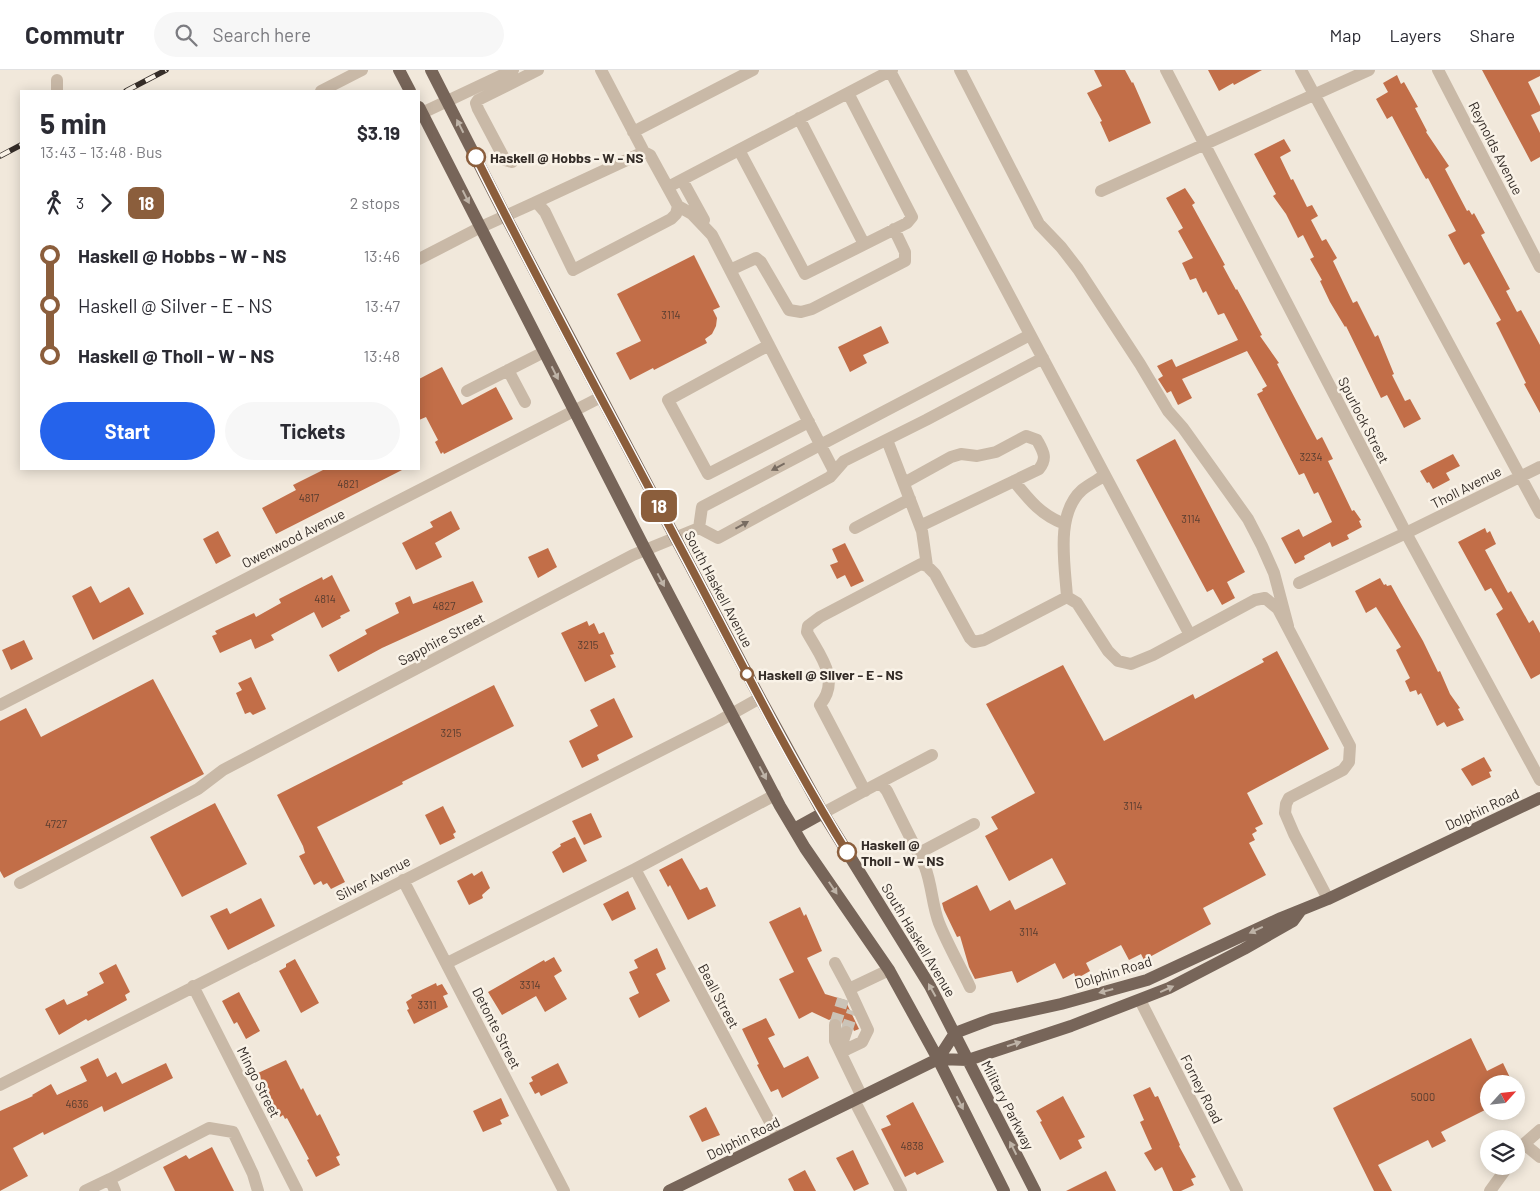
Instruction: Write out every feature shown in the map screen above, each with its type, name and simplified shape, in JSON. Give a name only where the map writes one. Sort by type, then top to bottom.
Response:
[{"type":"main road","points":[[399,70],[409,90]]},
{"type":"main road","name":"South Haskell Avenue","points":[[431,70],[600,397],[760,698],[823,813],[930,986],[955,1033]]},
{"type":"main road","points":[[420,110],[646,551],[775,795],[794,829],[889,970],[938,1059],[1004,1191]]},
{"type":"main road","name":"Dolphin Road","points":[[955,1033],[992,1019],[1061,1004],[1147,980],[1328,899],[1540,798]]},
{"type":"main road","points":[[794,829],[823,813]]},
{"type":"main road","name":"Dolphin Road","points":[[673,1190],[938,1059],[968,1060],[1071,1026],[1169,988],[1252,945],[1293,921],[1301,910]]},
{"type":"main road","points":[[938,1059],[955,1033]]},
{"type":"main road","name":"Military Parkway","points":[[955,1033],[1035,1191]]},
{"type":"street","points":[[323,90],[362,70]]},
{"type":"street","points":[[420,110],[448,101],[513,70]]},
{"type":"street","points":[[512,162],[505,160],[476,103],[478,100],[538,70]]},
{"type":"street","points":[[633,132],[753,70]]},
{"type":"street","points":[[668,187],[891,70],[1190,635]]},
{"type":"street","points":[[960,70],[1040,224],[1078,269],[1140,364],[1168,411],[1183,428],[1248,519],[1274,573],[1288,626]]},
{"type":"street","name":"Spurlock Street","points":[[1166,70],[1406,534],[1540,780]]},
{"type":"street","points":[[1301,70],[1540,513]]},
{"type":"street","points":[[1102,191],[1205,146],[1369,70]]},
{"type":"street","name":"Reynolds Avenue","points":[[1438,70],[1540,267]]},
{"type":"street","points":[[605,71],[633,132],[644,152],[650,155],[678,206],[692,214],[712,235]]},
{"type":"street","points":[[739,150],[805,274],[907,223],[912,217],[848,93]]},
{"type":"street","points":[[799,118],[864,244]]},
{"type":"street","points":[[420,258],[505,215],[534,204],[644,152]]},
{"type":"street","points":[[682,180],[834,471]]},
{"type":"street","points":[[534,204],[539,205],[545,212],[574,270],[671,219],[676,214],[678,206]]},
{"type":"street","points":[[730,270],[756,258],[761,262],[789,310],[801,312],[812,309],[905,261],[905,252],[894,229]]},
{"type":"street","points":[[1030,335],[702,507],[699,528],[718,538],[830,477],[844,462],[1043,358]]},
{"type":"street","points":[[769,345],[668,400],[708,474],[809,422]]},
{"type":"street","points":[[467,391],[544,352]]},
{"type":"street","points":[[508,370],[525,402]]},
{"type":"street","name":"Owenwood Avenue","points":[[0,706],[600,397]]},
{"type":"street","points":[[904,483],[952,457],[960,454],[968,456],[996,452],[1026,436],[1031,436],[1037,440],[1044,454],[1043,464],[1039,469],[920,526]]},
{"type":"street","points":[[887,440],[920,526],[927,566]]},
{"type":"street","name":"Tholl Avenue","points":[[1299,583],[1406,534],[1540,467]]},
{"type":"street","points":[[1067,597],[1063,534],[1068,512],[1081,491],[1105,476]]},
{"type":"street","points":[[1014,481],[1036,508],[1051,519],[1065,524]]},
{"type":"street","points":[[855,528],[910,499]]},
{"type":"street","name":"Sapphire Street","points":[[20,883],[198,789],[223,770],[633,555],[699,528]]},
{"type":"street","points":[[865,791],[820,705],[828,692],[830,682],[826,666],[807,632],[808,626],[820,617],[921,564],[927,566],[935,574],[974,642],[984,640],[1067,597]]},
{"type":"street","points":[[1067,597],[1077,603],[1108,651],[1118,661],[1131,664],[1153,655],[1255,600],[1266,598],[1278,608],[1350,746],[1349,762],[1343,770],[1290,798],[1286,804],[1285,813],[1294,834],[1328,899]]},
{"type":"street","name":"Silver Avenue","points":[[0,1085],[760,698]]},
{"type":"street","points":[[823,813],[932,756]]},
{"type":"street","points":[[877,784],[883,786],[887,791],[918,853],[929,877],[939,923],[970,986]]},
{"type":"street","points":[[447,963],[635,869],[775,795]]},
{"type":"street","points":[[918,853],[974,824]]},
{"type":"street","name":"Beall Street","points":[[635,869],[778,1137]]},
{"type":"street","name":"Detonte Street","points":[[403,880],[564,1191]]},
{"type":"street","points":[[835,963],[846,994],[868,1030],[862,1042],[844,1051]]},
{"type":"street","points":[[846,994],[889,970]]},
{"type":"street","name":"Mingo Street","points":[[194,986],[298,1191]]},
{"type":"street","name":"Forney Road","points":[[1140,1000],[1237,1191]]},
{"type":"street","points":[[841,1028],[835,1040],[844,1051],[858,1098],[900,1191]]},
{"type":"street","points":[[85,1191],[113,1185],[209,1128],[233,1132],[253,1174],[258,1191]]},
{"type":"street","points":[[1525,1143],[1540,1130]]},
{"type":"street","points":[[1525,1145],[1540,1157]]},
{"type":"street","points":[[1490,1191],[1502,1175]]},
{"type":"building","points":[[1094,70],[1125,70],[1133,82],[1151,123],[1109,142],[1100,122],[1102,121],[1087,93],[1102,86]]},
{"type":"building","points":[[1208,70],[1262,70],[1219,91]]},
{"type":"building","points":[[1482,70],[1540,70],[1540,76],[1528,82],[1540,106],[1540,111],[1531,115],[1540,133],[1540,157],[1531,162]]},
{"type":"building","points":[[1397,75],[1401,84],[1404,82],[1418,107],[1415,108],[1426,132],[1449,166],[1445,169],[1467,211],[1469,210],[1472,215],[1474,213],[1485,233],[1481,235],[1510,289],[1506,291],[1517,312],[1521,310],[1540,345],[1540,413],[1524,384],[1526,383],[1496,323],[1501,320],[1469,262],[1464,265],[1448,235],[1456,231],[1392,116],[1387,119],[1376,99],[1388,92],[1383,83]]},
{"type":"building","points":[[1284,139],[1291,151],[1280,157],[1291,180],[1293,179],[1307,207],[1312,205],[1318,216],[1311,220],[1322,241],[1326,239],[1337,258],[1333,261],[1353,303],[1357,301],[1375,337],[1378,335],[1394,374],[1392,375],[1405,401],[1410,399],[1421,419],[1404,428],[1387,395],[1381,398],[1346,326],[1330,302],[1320,281],[1322,280],[1310,259],[1314,257],[1303,235],[1298,238],[1286,214],[1273,196],[1276,194],[1254,154]]},
{"type":"building","points":[[1185,188],[1195,203],[1192,205],[1225,265],[1223,266],[1262,335],[1260,336],[1279,363],[1277,364],[1317,440],[1322,437],[1333,459],[1328,461],[1352,511],[1354,510],[1361,520],[1359,521],[1362,527],[1347,535],[1349,539],[1332,547],[1330,542],[1304,556],[1305,559],[1295,564],[1281,538],[1299,529],[1303,537],[1332,522],[1318,492],[1314,494],[1304,473],[1299,475],[1257,394],[1267,386],[1247,351],[1182,379],[1192,398],[1178,405],[1171,391],[1167,393],[1158,379],[1163,376],[1157,366],[1172,359],[1176,367],[1238,340],[1224,313],[1218,315],[1206,291],[1203,293],[1196,278],[1190,280],[1182,263],[1193,258],[1178,231],[1183,228],[1166,198]]},
{"type":"building","points":[[694,255],[720,307],[713,310],[717,318],[712,334],[705,339],[707,343],[630,380],[616,353],[641,341],[617,294]]},
{"type":"building","points":[[881,326],[889,343],[863,355],[867,363],[850,372],[838,347]]},
{"type":"building","points":[[442,367],[462,405],[496,387],[513,419],[441,454],[435,442],[438,440],[426,417],[420,420],[420,378]]},
{"type":"building","points":[[1175,439],[1245,572],[1227,582],[1235,598],[1222,605],[1213,589],[1207,592],[1136,460]]},
{"type":"building","points":[[1453,454],[1460,466],[1446,473],[1450,480],[1433,489],[1420,471]]},
{"type":"building","points":[[323,470],[402,470],[276,534],[262,508],[296,490],[293,485]]},
{"type":"building","points":[[451,511],[460,529],[435,543],[442,557],[416,570],[402,543],[433,527],[430,522]]},
{"type":"building","points":[[1485,528],[1487,533],[1490,531],[1496,544],[1485,550],[1508,593],[1511,591],[1529,623],[1533,620],[1540,633],[1540,674],[1531,679],[1496,614],[1503,609],[1491,588],[1485,591],[1458,542]]},
{"type":"building","points":[[218,531],[231,556],[216,564],[203,539]]},
{"type":"building","points":[[845,543],[864,581],[851,587],[845,575],[837,579],[830,565],[838,562],[832,549]]},
{"type":"building","points":[[548,548],[557,567],[538,578],[528,557]]},
{"type":"building","points":[[332,575],[350,611],[340,616],[341,618],[322,628],[314,612],[271,635],[274,640],[255,649],[251,639],[220,653],[212,636],[217,634],[215,631],[254,613],[256,617],[281,603],[279,599],[322,577],[323,580]]},
{"type":"building","points":[[1380,578],[1384,585],[1391,585],[1423,641],[1438,672],[1440,671],[1450,694],[1460,708],[1458,709],[1464,720],[1447,727],[1444,722],[1437,726],[1421,693],[1418,695],[1416,690],[1410,692],[1405,681],[1410,678],[1396,650],[1401,647],[1376,607],[1366,613],[1355,591]]},
{"type":"building","points":[[473,581],[483,602],[382,648],[338,672],[329,655],[367,634],[365,630],[399,613],[395,603],[410,596],[413,604]]},
{"type":"building","points":[[91,586],[100,603],[129,587],[144,614],[93,640],[72,596]]},
{"type":"building","points":[[587,621],[589,626],[594,623],[599,634],[604,632],[614,654],[610,655],[616,667],[585,682],[561,633]]},
{"type":"building","points":[[24,640],[33,659],[11,670],[2,650]]},
{"type":"building","points":[[1277,651],[1329,749],[1247,793],[1263,824],[1255,828],[1257,831],[1252,834],[1255,840],[1249,843],[1266,875],[1203,908],[1211,924],[1144,960],[1141,954],[1129,960],[1121,945],[1086,963],[1090,971],[1076,979],[1074,973],[1063,979],[1055,963],[1017,983],[1012,971],[975,979],[969,967],[960,936],[957,937],[942,903],[977,885],[990,911],[1010,900],[1015,910],[1066,884],[1052,858],[1009,881],[985,836],[998,829],[991,817],[1035,793],[986,704],[1063,665],[1104,741],[1193,694],[1195,699],[1264,662],[1262,659]]},
{"type":"building","points":[[251,677],[266,709],[253,715],[250,712],[245,714],[236,693],[242,690],[238,683]]},
{"type":"building","points":[[153,679],[204,774],[4,878],[0,871],[0,721],[26,708],[41,737]]},
{"type":"building","points":[[494,685],[514,726],[317,827],[345,882],[331,889],[327,883],[323,885],[321,881],[314,885],[299,856],[305,853],[303,846],[277,795]]},
{"type":"building","points":[[614,698],[633,737],[597,755],[599,760],[582,768],[569,741],[598,726],[590,710]]},
{"type":"building","points":[[1484,757],[1492,771],[1489,772],[1491,777],[1472,786],[1461,769]]},
{"type":"building","points":[[215,803],[247,864],[182,897],[150,837]]},
{"type":"building","points":[[443,806],[456,832],[453,834],[455,838],[440,845],[425,815]]},
{"type":"building","points":[[591,813],[602,837],[584,845],[572,821]]},
{"type":"building","points":[[575,837],[587,861],[563,873],[552,852],[561,846],[560,844]]},
{"type":"building","points":[[682,858],[700,890],[707,887],[716,906],[688,920],[670,885],[668,887],[659,870]]},
{"type":"building","points":[[482,871],[490,888],[482,895],[483,898],[469,905],[457,881],[472,873],[474,876]]},
{"type":"building","points":[[628,891],[636,909],[612,921],[603,904]]},
{"type":"building","points":[[261,898],[275,926],[228,950],[210,916],[227,908],[230,914]]},
{"type":"building","points":[[800,907],[804,916],[806,914],[822,951],[807,958],[825,994],[845,1000],[859,1029],[854,1031],[852,1026],[848,1024],[843,1025],[842,1021],[835,1017],[829,1020],[812,1012],[799,1019],[779,979],[794,972],[769,922]]},
{"type":"building","points":[[657,948],[666,969],[656,974],[670,1001],[639,1018],[629,998],[639,993],[629,972],[638,968],[634,960]]},
{"type":"building","points":[[554,957],[562,971],[554,976],[567,999],[545,1012],[536,996],[502,1015],[488,992],[544,960],[545,962]]},
{"type":"building","points":[[295,959],[319,1003],[301,1013],[279,971]]},
{"type":"building","points":[[116,964],[130,992],[125,995],[127,1000],[88,1021],[86,1019],[59,1035],[45,1009],[64,999],[67,1005],[88,995],[87,992],[104,983],[99,973]]},
{"type":"building","points":[[436,983],[437,986],[442,984],[448,994],[443,996],[448,1007],[414,1024],[407,1010],[409,1009],[406,1002],[412,998],[411,995]]},
{"type":"building","points":[[239,992],[260,1031],[246,1039],[237,1022],[234,1024],[222,1001]]},
{"type":"building","points":[[766,1018],[775,1035],[768,1038],[784,1068],[808,1056],[819,1078],[782,1098],[778,1089],[771,1092],[742,1029]]},
{"type":"building","points":[[1471,1038],[1487,1071],[1503,1063],[1509,1075],[1480,1075],[1480,1112],[1441,1132],[1446,1141],[1432,1148],[1428,1140],[1378,1165],[1392,1191],[1374,1191],[1333,1108]]},
{"type":"building","points":[[98,1058],[107,1077],[116,1072],[122,1084],[166,1063],[173,1078],[104,1112],[102,1106],[44,1135],[43,1132],[13,1148],[28,1176],[0,1191],[0,1111],[33,1096],[51,1084],[57,1095],[87,1081],[80,1067]]},
{"type":"building","points":[[286,1060],[317,1116],[320,1114],[340,1155],[336,1157],[340,1165],[316,1177],[307,1160],[309,1159],[287,1118],[285,1119],[283,1115],[280,1117],[258,1073]]},
{"type":"building","points":[[558,1063],[568,1083],[541,1096],[539,1092],[535,1094],[529,1083],[533,1081],[531,1077]]},
{"type":"building","points":[[1150,1087],[1155,1097],[1158,1096],[1179,1146],[1196,1177],[1191,1179],[1194,1185],[1181,1191],[1173,1191],[1162,1167],[1155,1171],[1144,1153],[1152,1149],[1140,1122],[1144,1120],[1133,1095]]},
{"type":"building","points":[[1063,1096],[1085,1137],[1078,1140],[1082,1148],[1060,1160],[1036,1111]]},
{"type":"building","points":[[501,1098],[509,1116],[500,1120],[502,1124],[483,1132],[473,1111]]},
{"type":"building","points":[[913,1102],[944,1162],[917,1175],[915,1172],[905,1177],[881,1129],[891,1125],[886,1116]]},
{"type":"building","points":[[706,1107],[720,1135],[702,1142],[689,1116]]},
{"type":"building","points":[[212,1147],[234,1191],[175,1191],[163,1167],[186,1155],[189,1159]]},
{"type":"building","points":[[853,1150],[869,1184],[854,1191],[836,1158]]},
{"type":"building","points":[[805,1170],[816,1191],[794,1191],[788,1179]]},
{"type":"building","points":[[1106,1171],[1116,1191],[1066,1191]]},
{"type":"tunnel","points":[[835,1025],[843,999]]},
{"type":"tunnel","points":[[846,1032],[853,1011]]},
{"type":"railway","points":[[128,90],[166,70]]},
{"type":"railway","points":[[0,156],[20,146]]},
{"type":"bus line","name":"18","points":[[476,157],[600,397],[760,698],[823,813],[847,852]]},
{"type":"place","name":"Haskell @ Hobbs - W - NS","points":[[476,157]]},
{"type":"place","name":"Haskell @ Silver - E - NS","points":[[747,674]]},
{"type":"place","name":"Haskell @ Tholl - W - NS","points":[[847,852]]}]
